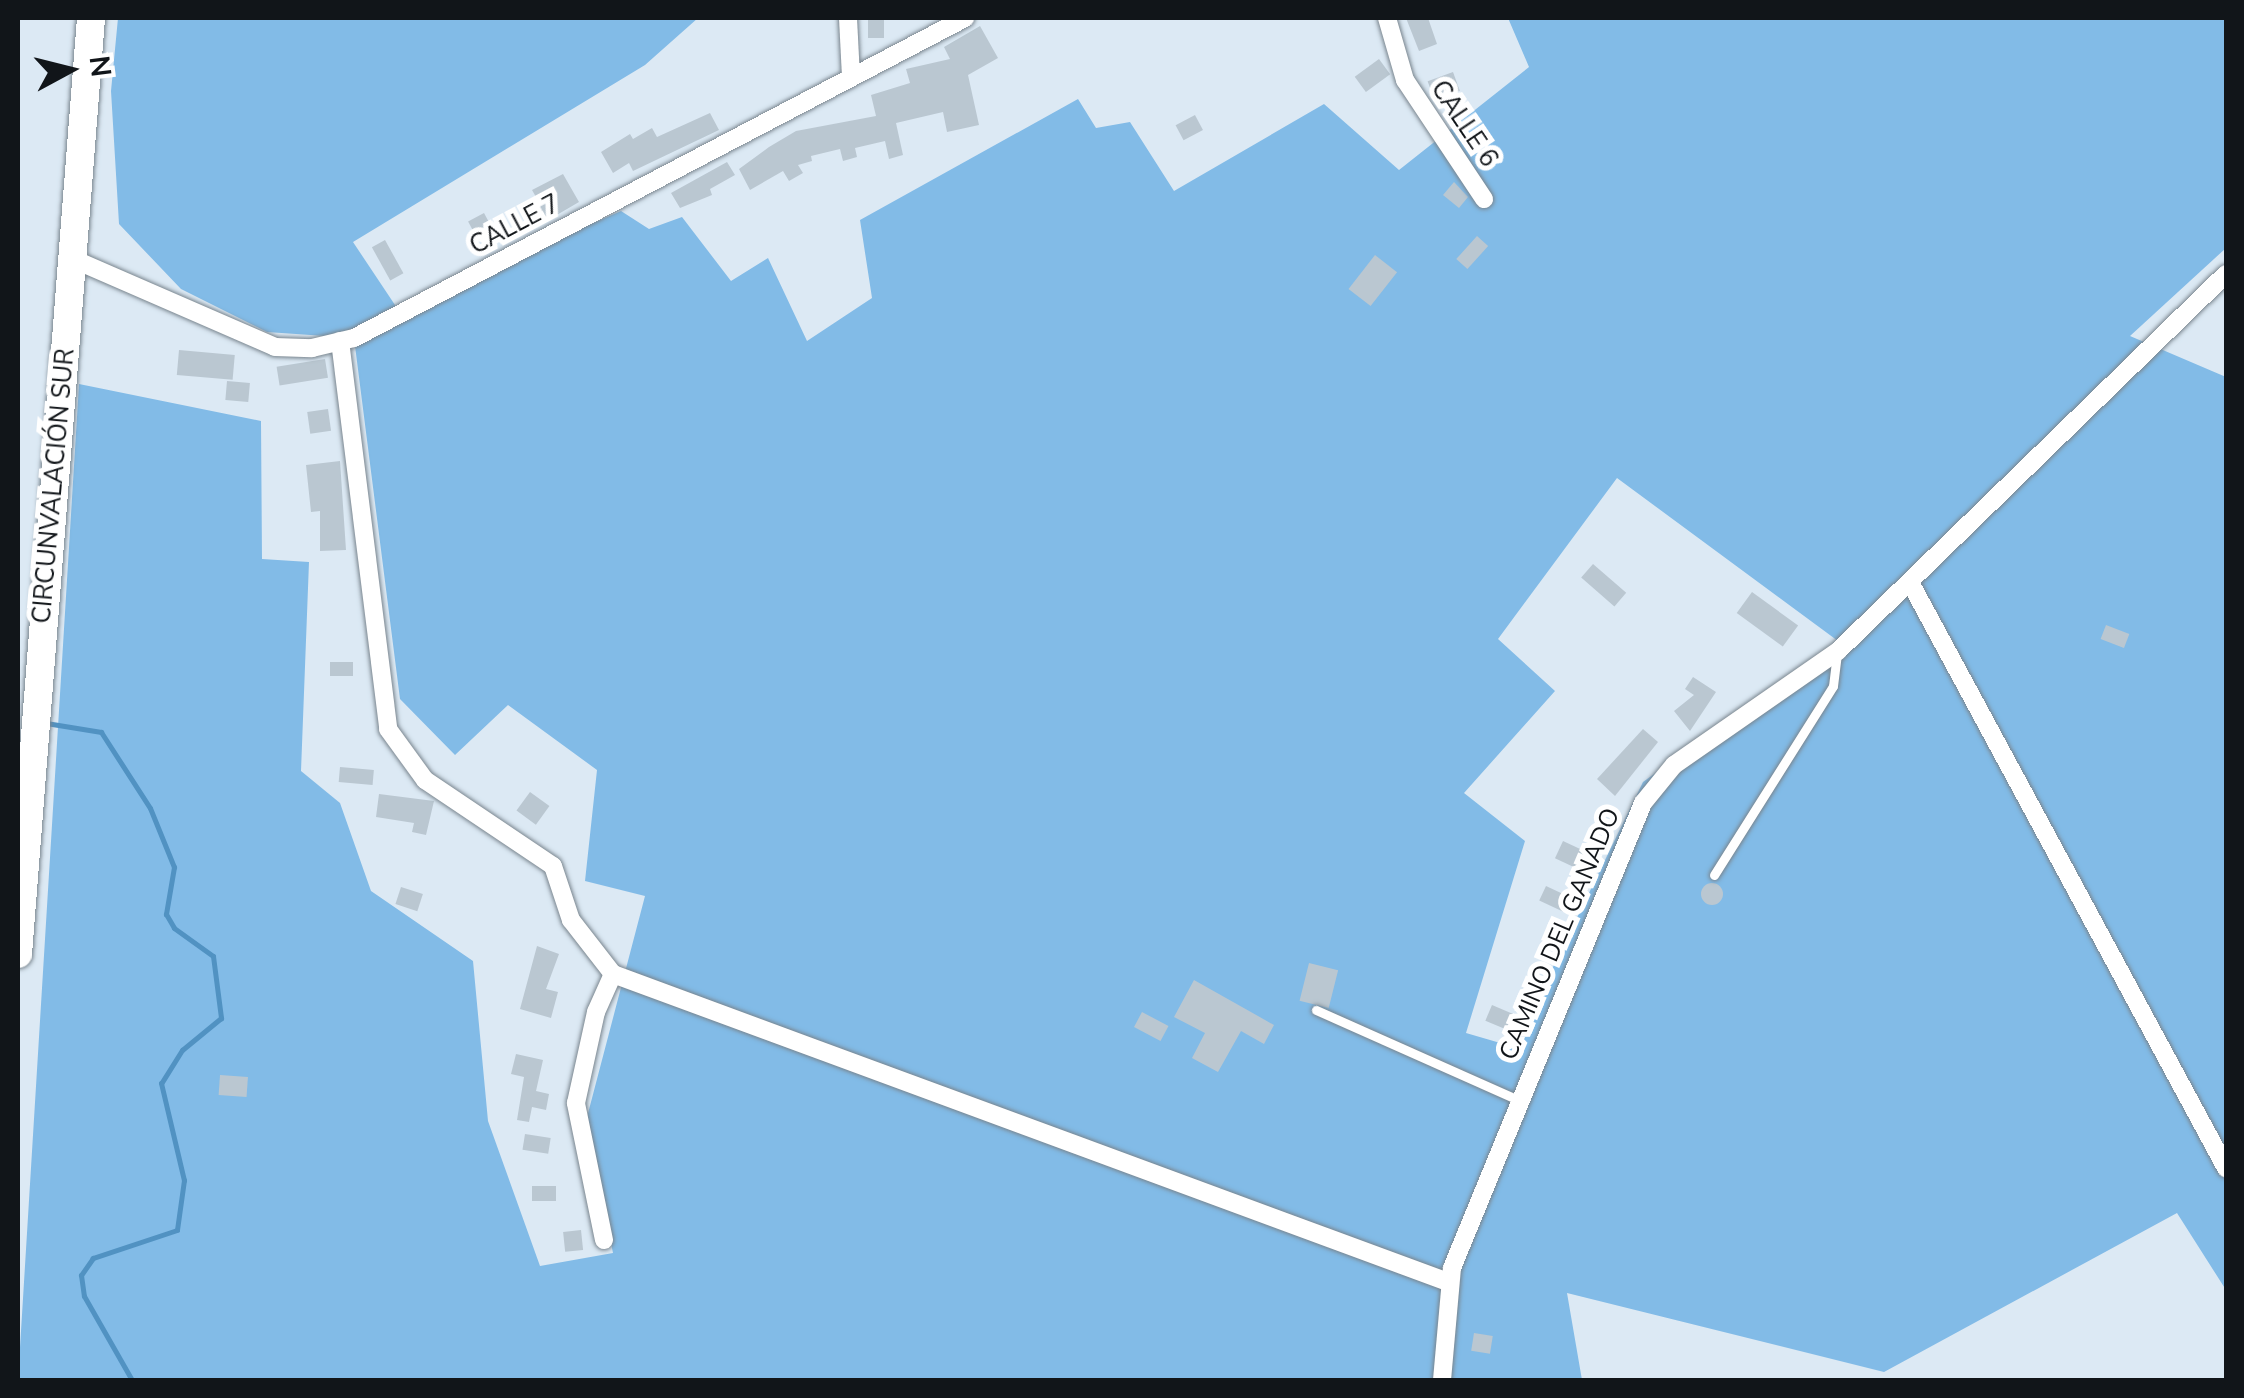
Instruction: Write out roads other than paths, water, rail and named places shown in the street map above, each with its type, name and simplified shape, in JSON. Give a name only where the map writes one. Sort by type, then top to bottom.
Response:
[{"type":"main road","name":"CIRCUNVALACIÓN SUR","points":[[18,954],[91,18]]},
{"type":"street","points":[[848,18],[851,77]]},
{"type":"street","name":"CALLE 7","points":[[73,260],[250,340],[312,348],[340,342],[965,18]]},
{"type":"street","name":"CALLE 6","points":[[1387,18],[1405,80],[1484,199]]},
{"type":"street","name":"CAMINO DEL GANADO","points":[[1442,1380],[1448,1282],[1518,1100],[1643,803],[1674,765],[1838,651],[2226,274]]},
{"type":"street","points":[[340,342],[388,729],[424,780],[553,866],[571,920],[613,974],[1448,1282]]},
{"type":"street","points":[[1910,584],[2226,1168]]},
{"type":"street","points":[[604,1240],[576,1103],[596,1012],[613,974]]},
{"type":"lane","points":[[1714,875],[1833,686],[1838,651]]},
{"type":"lane","points":[[1316,1010],[1518,1100]]},
{"type":"waterway","points":[[46,723],[101,732],[150,808],[174,867],[166,914],[174,928],[213,956],[221,1018],[182,1050],[161,1083],[184,1180],[177,1230],[93,1258],[81,1275],[84,1296],[132,1380]]}]
